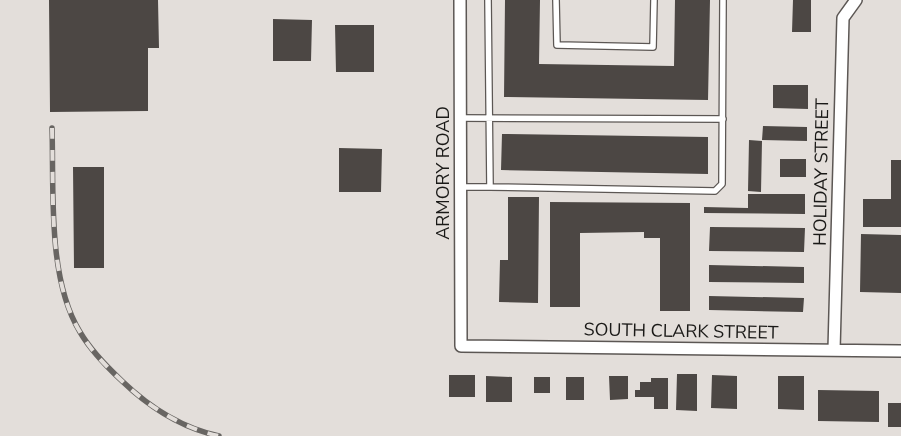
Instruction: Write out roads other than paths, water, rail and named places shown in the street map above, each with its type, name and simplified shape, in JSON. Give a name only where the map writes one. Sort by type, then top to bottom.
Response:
[{"type":"street","name":"ARMORY ROAD","points":[[460,0],[460,346]]},
{"type":"street","name":"HOLIDAY STREET","points":[[834,350],[843,18],[854,1]]},
{"type":"street","name":"SOUTH CLARK STREET","points":[[460,346],[901,351]]},
{"type":"lane","points":[[488,0],[490,186]]},
{"type":"lane","points":[[556,0],[557,46],[653,47],[654,0]]},
{"type":"lane","points":[[460,187],[715,191],[722,184],[723,0]]},
{"type":"lane","points":[[460,118],[723,119]]},
{"type":"railway","points":[[52,128],[54,233],[57,260],[69,310],[80,332],[89,346],[105,364],[132,390],[155,408],[192,428],[219,436]]}]
